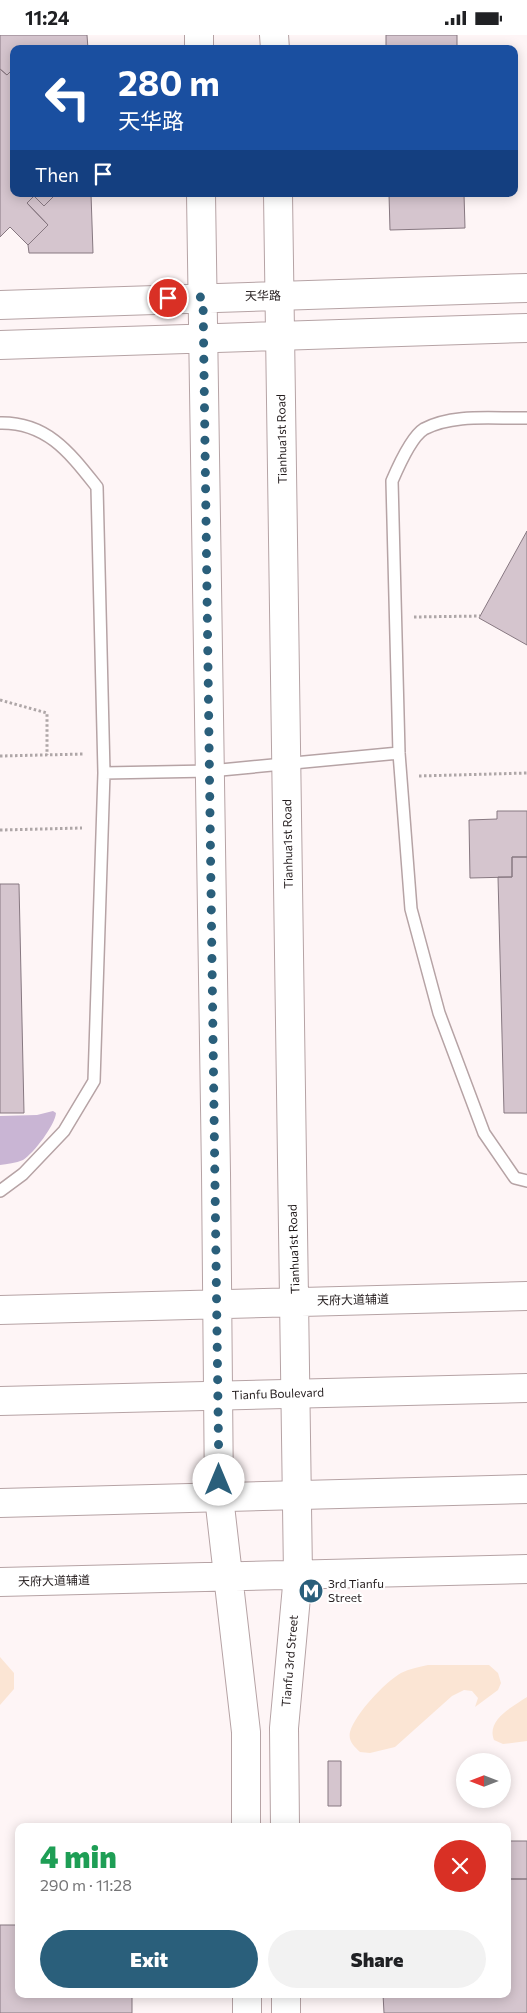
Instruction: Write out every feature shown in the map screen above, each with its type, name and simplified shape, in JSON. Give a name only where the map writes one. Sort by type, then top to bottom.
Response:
[{"type":"main road","points":[[201,197],[219,1497],[226,1576],[246,1732],[246,1823]]},
{"type":"main road","name":"Tianhua1st Road","points":[[278,197],[298,1495]]},
{"type":"main road","name":"天华路","points":[[0,305],[527,288]]},
{"type":"main road","points":[[0,345],[527,328]]},
{"type":"main road","name":"天府大道辅道","points":[[0,1309],[527,1296]]},
{"type":"main road","name":"Tianfu Boulevard","points":[[0,1401],[527,1387]]},
{"type":"main road","points":[[0,1503],[527,1489]]},
{"type":"main road","name":"Tianfu 3rd Street","points":[[285,1823],[284,1728],[298,1575],[298,1495]]},
{"type":"main road","name":"天府大道辅道","points":[[0,1582],[527,1569]]},
{"type":"main road","points":[[247,1998],[247,2013]]},
{"type":"main road","points":[[286,1998],[286,2013]]},
{"type":"lane","points":[[527,418],[454,420],[423,430],[403,456],[392,481],[399,753],[411,909],[439,1013],[484,1133],[515,1177],[527,1181]]},
{"type":"lane","points":[[0,423],[19,422],[49,436],[73,457],[97,487],[104,753],[94,1081],[64,1131],[23,1174],[0,1191]]},
{"type":"lane","points":[[104,773],[210,771],[399,753]]},
{"type":"path","points":[[428,617],[480,616]]},
{"type":"path","points":[[0,700],[47,713],[47,755]]},
{"type":"path","points":[[0,756],[104,753]]},
{"type":"path","points":[[401,776],[527,773]]},
{"type":"path","points":[[0,830],[102,827]]},
{"type":"shaded area","points":[[53,1111],[56,1113],[52,1124],[33,1151],[23,1160],[0,1165],[0,1116],[37,1115]]},
{"type":"shaded area","points":[[0,1657],[14,1673],[14,1689],[0,1705]]},
{"type":"shaded area","points":[[428,1665],[489,1665],[498,1673],[501,1683],[498,1690],[475,1707],[478,1698],[472,1691],[464,1690],[452,1696],[395,1747],[370,1753],[360,1752],[352,1743],[350,1732],[364,1708],[394,1677],[407,1670]]},
{"type":"shaded area","points":[[527,1697],[527,1741],[503,1744],[494,1740],[494,1726],[497,1720]]},
{"type":"building","points":[[0,35],[87,35],[88,45],[10,45],[10,72],[7,75],[0,69]]},
{"type":"building","points":[[386,35],[457,35],[457,45],[386,45]]},
{"type":"building","points":[[0,69],[7,75],[10,72],[10,197],[33,197],[27,203],[48,225],[28,245],[10,227],[0,237]]},
{"type":"building","points":[[35,197],[53,197],[44,206]]},
{"type":"building","points":[[35,197],[44,206],[53,197],[91,197],[93,253],[29,253],[28,245],[48,225],[27,203]]},
{"type":"building","points":[[389,197],[464,197],[465,228],[390,230]]},
{"type":"building","points":[[527,531],[527,645],[479,618]]},
{"type":"building","points":[[497,811],[527,811],[527,857],[512,857],[512,877],[470,878],[469,820],[497,819]]},
{"type":"building","points":[[512,857],[527,857],[527,1113],[504,1113],[498,877],[512,877]]},
{"type":"building","points":[[0,884],[19,884],[24,1113],[0,1113]]},
{"type":"building","points":[[328,1761],[341,1761],[341,1806],[328,1806]]},
{"type":"building","points":[[511,1841],[527,1841],[527,1879],[511,1879]]},
{"type":"building","points":[[511,1879],[527,1879],[527,2013],[384,2013],[383,1998],[511,1998]]},
{"type":"building","points":[[0,1925],[15,1925],[15,1998],[132,1998],[132,2013],[0,2013]]},
{"type":"place","name":"3rd Tianfu Street","points":[[311,1591]]},
{"type":"route","points":[[168,298],[203,297],[216,1135],[219,1480]]}]
